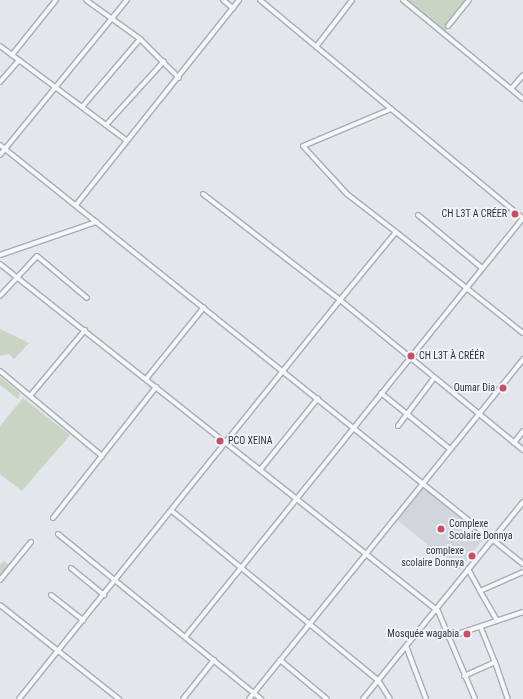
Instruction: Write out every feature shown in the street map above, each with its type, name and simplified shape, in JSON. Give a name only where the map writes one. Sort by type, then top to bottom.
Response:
[{"type":"street","points":[[12,55],[56,0]]},
{"type":"street","points":[[86,0],[111,22],[140,40],[164,60],[179,78]]},
{"type":"street","points":[[0,155],[55,87],[111,22],[127,0]]},
{"type":"street","points":[[223,0],[233,8]]},
{"type":"street","points":[[76,205],[171,82],[179,78],[239,0]]},
{"type":"street","points":[[186,636],[355,427],[409,357],[523,218],[260,0]]},
{"type":"street","points":[[316,47],[352,0]]},
{"type":"street","points":[[403,0],[523,100]]},
{"type":"street","points":[[448,26],[469,0]]},
{"type":"street","points":[[82,107],[140,40]]},
{"type":"street","points":[[0,46],[126,140]]},
{"type":"street","points":[[0,82],[19,60]]},
{"type":"street","points":[[106,125],[164,60]]},
{"type":"street","points":[[511,89],[523,75]]},
{"type":"street","points":[[391,109],[303,146],[347,194],[523,333]]},
{"type":"street","points":[[0,145],[355,427],[523,564]]},
{"type":"street","points":[[203,194],[340,300],[523,450]]},
{"type":"street","points":[[418,214],[482,268]]},
{"type":"street","points":[[0,256],[96,222]]},
{"type":"street","points":[[19,699],[172,511],[283,370],[396,232]]},
{"type":"street","points":[[0,296],[37,256],[87,298]]},
{"type":"street","points":[[0,264],[436,610],[475,699]]},
{"type":"street","points":[[146,379],[204,307]]},
{"type":"street","points":[[30,396],[85,330]]},
{"type":"street","points":[[249,699],[523,359]]},
{"type":"street","points":[[0,371],[102,456]]},
{"type":"street","points":[[398,426],[434,378]]},
{"type":"street","points":[[53,518],[156,387]]},
{"type":"street","points":[[381,393],[450,449]]},
{"type":"street","points":[[260,470],[318,398]]},
{"type":"street","points":[[514,443],[523,431]]},
{"type":"street","points":[[363,699],[523,502]]},
{"type":"street","points":[[172,511],[378,680],[390,699]]},
{"type":"street","points":[[58,534],[115,581],[186,636],[261,699]]},
{"type":"street","points":[[0,580],[31,542]]},
{"type":"street","points":[[71,568],[104,595]]},
{"type":"street","points":[[468,569],[497,621]]},
{"type":"street","points":[[480,591],[523,572]]},
{"type":"street","points":[[51,595],[83,620]]},
{"type":"street","points":[[0,605],[119,699]]},
{"type":"street","points":[[449,637],[481,628],[522,612],[523,618]]},
{"type":"street","points":[[481,628],[508,699]]},
{"type":"street","points":[[406,646],[426,699]]},
{"type":"street","points":[[183,699],[214,660]]},
{"type":"street","points":[[280,660],[327,699]]},
{"type":"street","points":[[464,676],[495,662]]},
{"type":"shaded area","name":"Complexe Scolaire Donnya","points":[[424,487],[485,537],[459,570],[397,520]]},
{"type":"green space","points":[[407,0],[470,0],[445,32]]},
{"type":"green space","points":[[0,329],[29,343],[14,359],[9,354],[0,356]]},
{"type":"green space","points":[[0,377],[20,393],[18,399],[0,385]]},
{"type":"green space","points":[[23,398],[70,435],[22,491],[0,474],[0,426]]},
{"type":"green space","points":[[4,561],[10,566],[0,576],[0,565]]},
{"type":"place","name":"CH L3T A CRÉER","points":[[515,214]]},
{"type":"place","name":"CH L3T À CRÉÉR","points":[[411,356]]},
{"type":"place","name":"Oumar Dia","points":[[503,388]]},
{"type":"place","name":"PCO XEINA","points":[[220,441]]},
{"type":"place","name":"Complexe Scolaire Donnya","points":[[441,529]]},
{"type":"place","name":"complexe scolaire Donnya","points":[[472,556]]},
{"type":"place","name":"Mosquée wagabia","points":[[467,634]]}]
